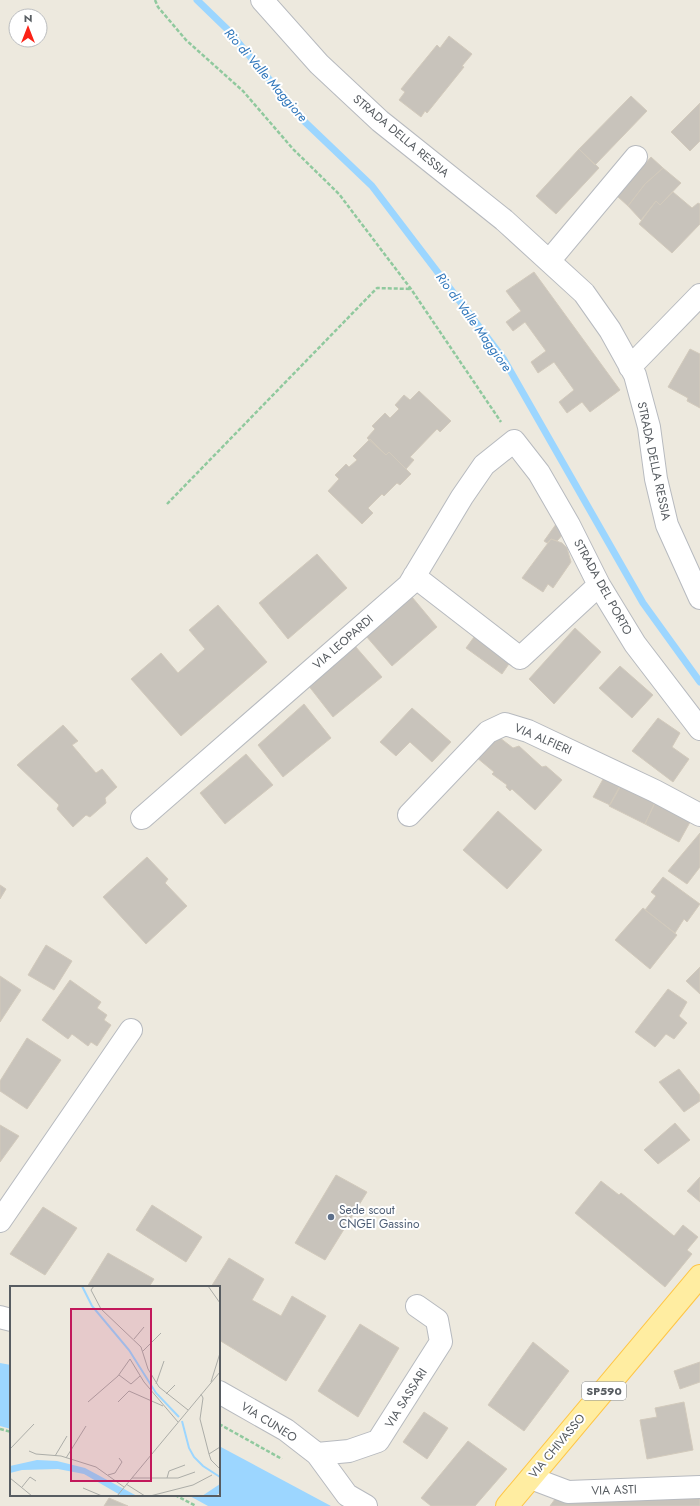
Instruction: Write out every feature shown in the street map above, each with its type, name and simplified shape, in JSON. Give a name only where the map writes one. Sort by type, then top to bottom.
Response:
[{"type":"main road","name":"VIA CHIVASSO","points":[[507,1506],[700,1276]]},
{"type":"street","name":"STRADA DELLA RESSIA","points":[[262,0],[319,64],[380,121],[504,220],[584,293],[610,330],[635,375],[649,426],[656,479],[667,525],[700,598]]},
{"type":"street","points":[[549,261],[636,157]]},
{"type":"street","points":[[630,367],[700,295]]},
{"type":"street","name":"VIA LEOPARDI","points":[[142,818],[409,585],[462,497],[484,465],[514,441]]},
{"type":"street","name":"STRADA DEL PORTO","points":[[514,441],[539,473],[569,525],[599,585],[635,644],[700,729]]},
{"type":"street","points":[[414,576],[520,658],[599,585]]},
{"type":"street","name":"VIA ALFIERI","points":[[409,815],[488,732],[505,724],[528,731],[648,787],[700,815]]},
{"type":"street","points":[[0,1221],[131,1030]]},
{"type":"street","name":"VIA SASSARI","points":[[317,1454],[349,1451],[378,1441],[441,1342],[437,1320],[417,1306]]},
{"type":"street","points":[[0,1317],[10,1320]]},
{"type":"street","name":"VIA CUNEO","points":[[220,1393],[286,1430],[317,1454],[347,1495],[366,1506]]},
{"type":"street","name":"VIA ASTI","points":[[531,1478],[568,1492],[700,1487]]},
{"type":"path","points":[[155,0],[158,7],[186,40],[243,91],[293,149],[339,194],[411,289],[514,441]]},
{"type":"path","points":[[167,504],[377,288],[411,289]]},
{"type":"path","points":[[0,1429],[10,1432]]},
{"type":"path","points":[[177,1496],[196,1506]]},
{"type":"water","points":[[0,1363],[10,1365],[10,1429],[0,1426]]},
{"type":"water","points":[[220,1447],[331,1506],[208,1506],[190,1496],[220,1496]]},
{"type":"building","points":[[449,36],[472,54],[462,66],[464,67],[427,113],[425,111],[421,117],[399,100],[405,92],[401,89],[437,45],[440,48]]},
{"type":"building","points":[[631,96],[647,111],[595,165],[579,149]]},
{"type":"building","points":[[700,103],[700,141],[690,151],[671,132]]},
{"type":"building","points":[[579,149],[599,168],[556,214],[536,196]]},
{"type":"building","points":[[651,157],[663,168],[645,184],[628,206],[617,196]]},
{"type":"building","points":[[663,168],[681,183],[660,205],[656,201],[641,220],[628,206],[645,184]]},
{"type":"building","points":[[673,192],[692,208],[698,203],[700,204],[700,224],[672,253],[639,224],[656,201],[660,205]]},
{"type":"building","points":[[534,272],[620,390],[590,412],[582,402],[567,413],[559,402],[574,390],[554,362],[538,373],[531,362],[546,351],[525,322],[513,331],[506,322],[521,311],[506,291]]},
{"type":"building","points":[[690,349],[700,354],[700,408],[687,401],[688,398],[668,387]]},
{"type":"building","points":[[419,391],[451,421],[440,432],[437,429],[410,457],[414,460],[406,469],[389,452],[386,455],[367,438],[375,429],[372,426],[385,413],[390,418],[399,409],[395,405],[404,395],[410,400]]},
{"type":"building","points":[[370,439],[386,455],[389,452],[411,474],[400,485],[397,483],[384,496],[382,494],[368,508],[373,513],[362,524],[328,491],[339,479],[335,475],[346,464],[349,467],[357,460],[353,456]]},
{"type":"building","points":[[559,520],[565,532],[557,541],[551,539],[547,543],[544,541]]},
{"type":"building","points":[[551,539],[562,543],[567,548],[571,562],[553,588],[548,584],[543,592],[522,578]]},
{"type":"building","points":[[317,554],[347,588],[288,639],[259,603]]},
{"type":"building","points":[[412,597],[437,627],[392,666],[366,636]]},
{"type":"building","points":[[218,605],[267,662],[181,736],[131,679],[161,653],[178,673],[205,649],[189,630]]},
{"type":"building","points":[[575,628],[601,652],[554,704],[529,679]]},
{"type":"building","points":[[477,633],[513,658],[502,674],[466,648]]},
{"type":"building","points":[[355,646],[382,677],[333,717],[308,685]]},
{"type":"building","points":[[620,666],[653,695],[632,718],[599,688]]},
{"type":"building","points":[[304,704],[331,738],[283,777],[258,745]]},
{"type":"building","points":[[412,708],[451,742],[432,762],[410,742],[396,756],[380,742]]},
{"type":"building","points":[[658,718],[680,733],[672,747],[689,759],[673,782],[632,751]]},
{"type":"building","points":[[63,725],[78,741],[72,745],[96,773],[102,769],[117,787],[105,798],[106,803],[90,817],[86,815],[73,827],[57,809],[59,805],[17,765]]},
{"type":"building","points":[[495,734],[513,748],[519,746],[542,767],[546,766],[562,780],[535,810],[512,789],[510,791],[506,787],[507,785],[492,774],[494,772],[476,757]]},
{"type":"building","points":[[246,754],[273,785],[225,824],[200,793]]},
{"type":"building","points":[[606,774],[623,782],[610,805],[593,797]]},
{"type":"building","points":[[623,780],[658,796],[645,824],[609,806]]},
{"type":"building","points":[[658,796],[694,815],[679,842],[645,824]]},
{"type":"building","points":[[498,811],[542,850],[507,889],[463,850]]},
{"type":"building","points":[[700,833],[700,867],[687,884],[668,871]]},
{"type":"building","points":[[147,857],[168,879],[165,883],[187,906],[146,944],[103,897]]},
{"type":"building","points":[[663,877],[700,904],[687,922],[684,919],[675,933],[645,910],[656,896],[651,892]]},
{"type":"building","points":[[0,885],[6,889],[0,899]]},
{"type":"building","points":[[643,908],[677,935],[650,969],[615,940]]},
{"type":"building","points":[[46,945],[72,961],[54,990],[28,975]]},
{"type":"building","points":[[700,967],[700,994],[686,981]]},
{"type":"building","points":[[0,976],[21,990],[0,1022]]},
{"type":"building","points":[[70,980],[101,1002],[97,1008],[107,1015],[104,1020],[111,1025],[97,1046],[91,1042],[88,1046],[72,1034],[68,1039],[42,1020]]},
{"type":"building","points":[[668,989],[687,1002],[679,1016],[687,1023],[674,1039],[666,1034],[655,1047],[635,1032]]},
{"type":"building","points":[[27,1038],[61,1060],[27,1109],[0,1091],[0,1081]]},
{"type":"building","points":[[679,1069],[700,1095],[700,1101],[684,1112],[659,1082]]},
{"type":"building","points":[[675,1123],[690,1140],[658,1164],[644,1150]]},
{"type":"building","points":[[0,1125],[19,1136],[0,1162]]},
{"type":"building","name":"Sede scout CNGEI Gassino","points":[[336,1175],[367,1192],[325,1260],[295,1243]]},
{"type":"building","points":[[700,1177],[700,1202],[687,1191]]},
{"type":"building","points":[[601,1181],[619,1195],[621,1193],[674,1236],[683,1225],[698,1237],[687,1250],[692,1254],[665,1287],[575,1213]]},
{"type":"building","points":[[152,1205],[202,1237],[186,1262],[136,1230]]},
{"type":"building","points":[[43,1207],[77,1228],[45,1275],[10,1254]]},
{"type":"building","points":[[108,1253],[154,1279],[150,1286],[88,1286]]},
{"type":"building","points":[[229,1258],[264,1279],[252,1300],[281,1316],[292,1296],[326,1316],[286,1381],[220,1341],[220,1286],[212,1286]]},
{"type":"building","points":[[360,1324],[399,1348],[358,1417],[318,1391]]},
{"type":"building","points":[[533,1342],[569,1371],[524,1431],[488,1405]]},
{"type":"building","points":[[700,1362],[700,1382],[680,1389],[674,1371]]},
{"type":"building","points":[[684,1402],[693,1450],[647,1459],[640,1420],[657,1417],[655,1408]]},
{"type":"building","points":[[424,1412],[448,1428],[427,1459],[403,1442]]},
{"type":"building","points":[[468,1441],[507,1469],[475,1506],[431,1506],[421,1498]]},
{"type":"building","points":[[700,1496],[700,1506],[550,1506],[555,1499]]},
{"type":"building","points":[[109,1498],[128,1506],[104,1506]]},
{"type":"waterway","name":"Rio di Valle Maggiore","points":[[197,0],[227,29],[305,122],[372,186],[503,358],[643,603],[700,682]]},
{"type":"place","name":"Sede scout CNGEI Gassino","points":[[331,1217]]}]
